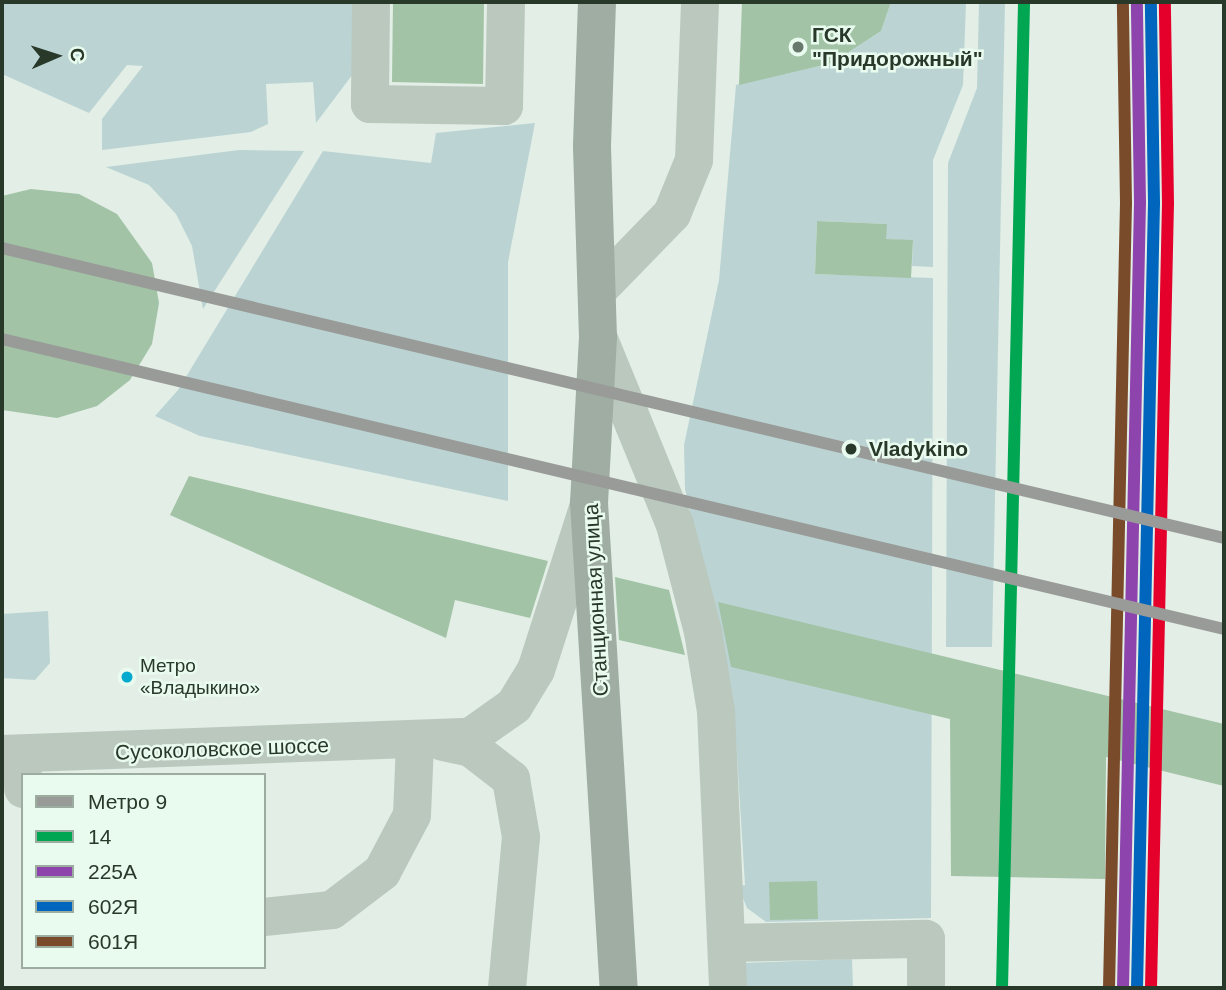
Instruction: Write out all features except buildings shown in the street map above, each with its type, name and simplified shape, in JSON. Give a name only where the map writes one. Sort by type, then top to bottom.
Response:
[{"type":"main road","name":"Станционная улица","points":[[597,2],[592,147],[598,337],[589,503],[619,988]]},
{"type":"street","points":[[371,2],[370,104],[504,106],[506,2]]},
{"type":"street","points":[[598,290],[672,214],[694,160],[700,2]]},
{"type":"street","points":[[598,337],[675,525],[703,632],[716,711],[728,988]]},
{"type":"street","points":[[429,743],[494,725],[520,697],[536,670],[589,503]]},
{"type":"street","points":[[266,917],[332,910],[382,873],[412,815],[429,743]]},
{"type":"street","points":[[429,743],[471,748],[511,779],[521,837],[507,988]]},
{"type":"street","name":"Сусоколовское шоссе","points":[[12,765],[429,743]]},
{"type":"street","points":[[727,943],[926,939],[926,988]]},
{"type":"shaded area","points":[[2,2],[383,2],[356,70],[316,123],[313,82],[266,84],[268,124],[251,132],[102,150],[102,119],[143,66],[127,65],[89,113],[2,74]]},
{"type":"shaded area","points":[[891,2],[966,2],[963,85],[933,160],[933,267],[912,266],[913,241],[886,239],[886,224],[817,221],[815,274],[933,278],[931,918],[766,922],[747,908],[738,886],[745,885],[734,709],[685,489],[684,445],[719,280],[736,85],[832,63],[881,31]]},
{"type":"shaded area","points":[[979,2],[1005,2],[992,647],[946,647],[948,163],[977,88]]},
{"type":"shaded area","points":[[535,123],[508,262],[508,501],[200,436],[155,416],[178,390],[323,151],[431,163],[436,133]]},
{"type":"shaded area","points":[[239,150],[304,151],[203,309],[192,246],[176,214],[149,185],[106,167]]},
{"type":"shaded area","points":[[48,611],[50,663],[35,680],[2,678],[2,614]]},
{"type":"shaded area","points":[[852,959],[853,988],[741,988],[741,963]]},
{"type":"metro line","name":"9","points":[[2,248],[1224,538]]},
{"type":"metro line","name":"9","points":[[2,339],[1224,629]]},
{"type":"transit line","name":"14","points":[[1002,988],[1024,2]]},
{"type":"transit line","name":"601Я","points":[[1109,988],[1126,203],[1123,2]]},
{"type":"transit line","name":"225А","points":[[1123,988],[1140,203],[1137,2]]},
{"type":"transit line","name":"602Я","points":[[1137,988],[1154,203],[1151,2]]},
{"type":"transit line","points":[[1151,988],[1168,204],[1165,2]]},
{"type":"place","name":"ГСК \"Придорожный\"","points":[[798,47]]},
{"type":"place","name":"Vladykino","points":[[851,449]]},
{"type":"place","name":"Метро «Владыкино»","points":[[127,677]]}]
